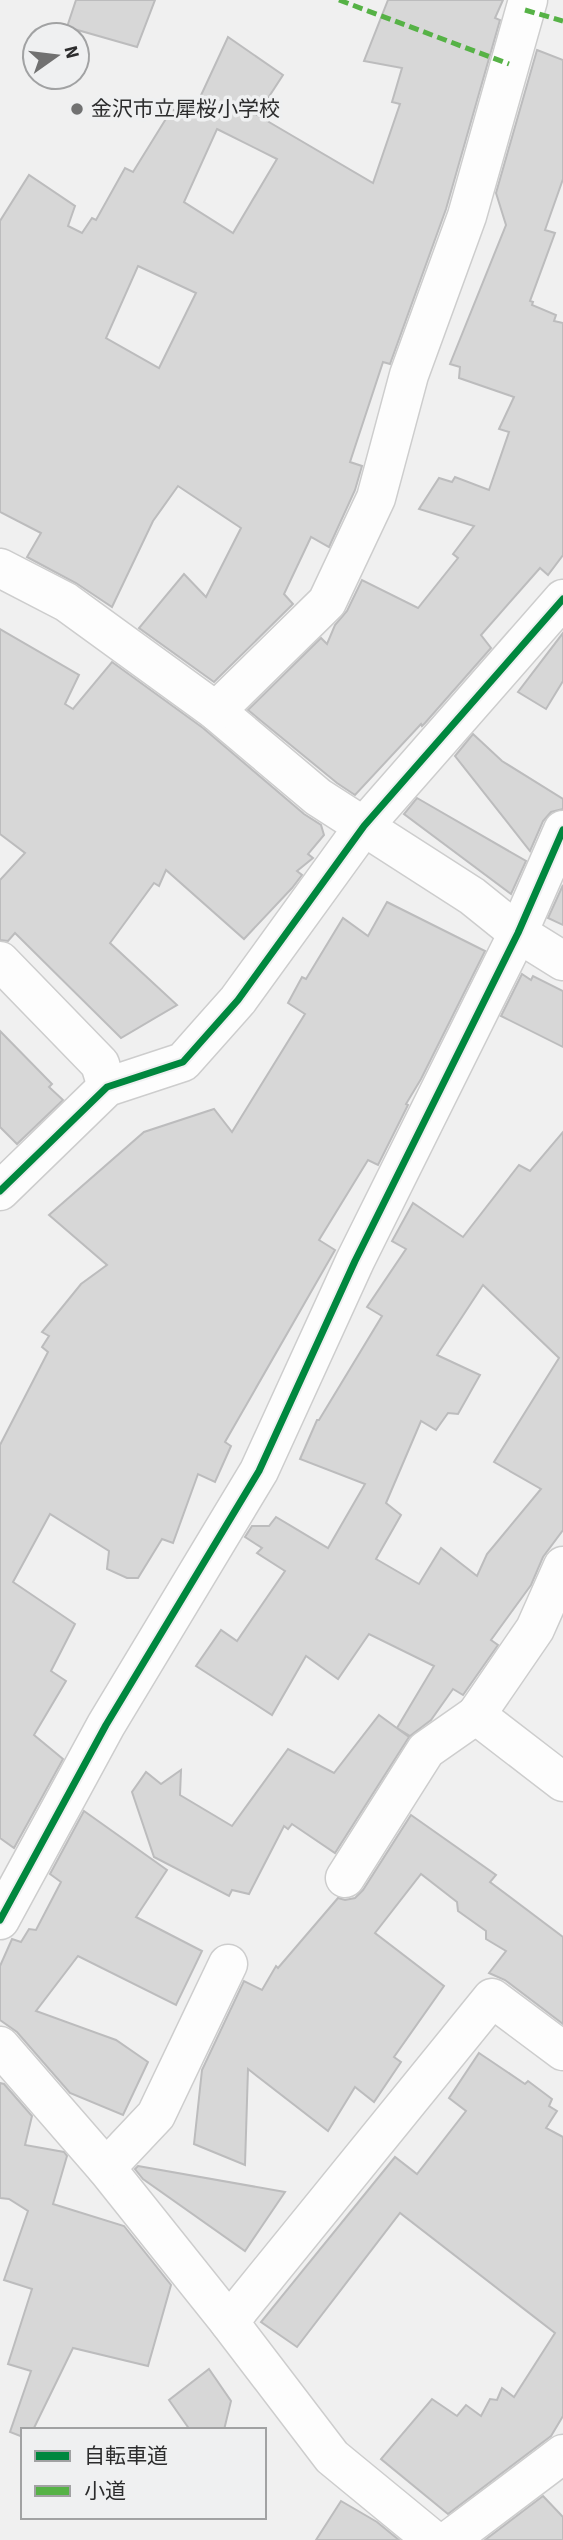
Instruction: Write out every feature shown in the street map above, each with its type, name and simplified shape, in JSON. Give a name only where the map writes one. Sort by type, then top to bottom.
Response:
[{"type":"street","points":[[216,711],[327,602],[376,498],[409,374],[467,216],[528,0]]},
{"type":"street","points":[[4,578],[66,602],[216,711],[318,797],[472,897],[518,933],[563,961]]},
{"type":"street","points":[[0,1191],[107,1087],[183,1062],[238,1000],[363,826],[563,598]]},
{"type":"street","points":[[0,1920],[106,1725],[259,1471],[355,1261],[518,933],[563,830]]},
{"type":"street","points":[[0,961],[100,1064],[107,1087]]},
{"type":"street","points":[[345,1878],[426,1750],[476,1715],[535,1629],[563,1566]]},
{"type":"street","points":[[476,1715],[563,1782]]},
{"type":"street","points":[[106,2168],[156,2115],[228,1964]]},
{"type":"street","points":[[229,2322],[492,1997],[563,2051]]},
{"type":"street","points":[[0,2046],[106,2168],[332,2457],[433,2540]]},
{"type":"street","points":[[449,2540],[563,2454]]},
{"type":"building","points":[[76,0],[155,0],[137,47],[91,34],[91,21],[69,21]]},
{"type":"building","points":[[388,0],[503,0],[495,18],[500,20],[446,209],[390,364],[383,362],[350,462],[362,466],[355,490],[329,547],[311,537],[284,594],[293,604],[214,682],[139,628],[184,574],[206,597],[241,528],[178,486],[153,521],[112,607],[76,583],[27,557],[41,533],[0,512],[0,221],[29,175],[75,206],[68,226],[82,233],[92,218],[96,220],[125,168],[133,172],[172,109],[190,119],[228,37],[283,75],[257,115],[373,183],[400,104],[392,102],[402,68],[364,61]],"holes":[[[217,129],[277,159],[233,233],[184,202]],[[138,266],[196,293],[159,368],[106,338]]]},
{"type":"building","points":[[537,50],[563,60],[563,179],[545,230],[555,233],[530,301],[533,302],[532,305],[556,315],[554,321],[563,323],[563,555],[548,575],[540,568],[481,635],[491,648],[425,723],[422,726],[421,724],[355,795],[248,710],[321,638],[327,644],[362,580],[418,608],[458,558],[453,554],[474,526],[419,509],[439,478],[452,482],[455,477],[489,490],[509,432],[499,429],[514,397],[459,378],[460,367],[450,364],[506,225],[496,193]]},
{"type":"building","points":[[0,629],[79,675],[65,704],[73,709],[112,662],[203,728],[304,814],[321,825],[324,835],[308,854],[313,858],[297,871],[302,875],[292,888],[244,939],[166,870],[159,886],[154,883],[110,943],[177,1005],[121,1038],[15,933],[8,941],[0,940],[0,880],[25,853],[0,834]]},
{"type":"building","points":[[563,633],[563,681],[546,709],[518,692]]},
{"type":"building","points":[[473,734],[502,761],[563,799],[563,809],[551,812],[543,821],[530,851],[455,756]]},
{"type":"building","points":[[417,798],[526,861],[511,894],[404,814]]},
{"type":"building","points":[[563,885],[563,925],[548,918]]},
{"type":"building","points":[[387,902],[485,951],[406,1104],[408,1105],[378,1165],[368,1160],[319,1240],[335,1250],[225,1442],[231,1446],[215,1482],[198,1474],[173,1543],[162,1539],[138,1578],[127,1578],[107,1569],[109,1551],[50,1514],[13,1582],[75,1624],[51,1671],[66,1681],[34,1735],[63,1759],[14,1848],[0,1838],[0,1445],[48,1352],[42,1347],[49,1336],[42,1332],[81,1284],[107,1265],[49,1215],[144,1132],[214,1109],[232,1132],[305,1014],[288,1003],[302,977],[306,979],[343,918],[368,936]]},
{"type":"building","points":[[522,974],[531,980],[533,976],[563,991],[563,1047],[501,1016]]},
{"type":"building","points":[[0,1031],[52,1084],[49,1087],[63,1100],[17,1144],[0,1127]]},
{"type":"building","points":[[563,1132],[563,1530],[543,1557],[531,1585],[491,1640],[498,1645],[463,1695],[453,1689],[431,1720],[410,1736],[397,1728],[434,1666],[369,1634],[338,1679],[306,1656],[272,1715],[196,1666],[221,1630],[237,1641],[285,1571],[257,1553],[262,1548],[245,1537],[252,1526],[269,1526],[276,1517],[328,1548],[365,1484],[300,1459],[317,1420],[382,1316],[367,1307],[406,1249],[392,1241],[413,1203],[463,1237],[519,1165],[530,1171]],"holes":[[[483,1285],[559,1358],[494,1462],[541,1489],[487,1554],[477,1576],[441,1548],[419,1584],[376,1559],[401,1515],[386,1503],[421,1421],[436,1430],[448,1413],[458,1414],[480,1375],[437,1355]]]},
{"type":"building","points":[[379,1715],[409,1737],[335,1853],[292,1824],[288,1829],[284,1826],[249,1894],[232,1890],[229,1896],[154,1857],[132,1792],[146,1772],[161,1784],[181,1770],[180,1795],[232,1826],[288,1749],[334,1773]]},
{"type":"building","points":[[84,1811],[167,1870],[136,1917],[202,1951],[176,2005],[78,1956],[36,2011],[116,2040],[148,2062],[123,2115],[70,2093],[17,2032],[0,2020],[0,1966],[12,1939],[21,1942],[29,1929],[36,1930],[61,1882],[50,1874]]},
{"type":"building","points":[[411,1815],[496,1875],[490,1882],[563,1937],[563,2024],[505,1980],[489,1973],[506,1951],[486,1939],[486,1931],[458,1911],[457,1902],[421,1874],[375,1933],[444,1986],[394,2057],[401,2062],[374,2102],[355,2087],[328,2131],[248,2069],[245,2165],[194,2144],[202,2070],[244,1981],[262,1990],[276,1966],[278,1968],[338,1898],[355,1898],[363,1890]]},
{"type":"building","points":[[479,2053],[525,2084],[528,2081],[552,2099],[549,2106],[557,2111],[546,2128],[563,2137],[563,2416],[551,2436],[448,2514],[381,2459],[432,2399],[457,2416],[466,2405],[481,2416],[490,2399],[497,2400],[502,2388],[514,2397],[555,2333],[400,2213],[297,2347],[261,2322],[395,2157],[417,2174],[466,2111],[449,2098]]},
{"type":"building","points":[[0,2083],[4,2084],[32,2116],[25,2145],[64,2152],[67,2156],[53,2204],[124,2226],[171,2285],[148,2366],[73,2348],[34,2428],[21,2428],[21,2436],[10,2432],[31,2371],[8,2364],[32,2289],[4,2280],[28,2211],[9,2199],[0,2198]]},
{"type":"building","points":[[138,2166],[285,2192],[245,2251],[143,2179],[135,2169]]},
{"type":"building","points":[[209,2369],[231,2401],[224,2428],[189,2428],[169,2400]]},
{"type":"building","points":[[543,2496],[563,2517],[563,2540],[485,2540]]},
{"type":"building","points":[[341,2501],[377,2522],[399,2540],[316,2540]]},
{"type":"marked path","points":[[339,0],[509,64]]},
{"type":"marked path","points":[[525,10],[563,21]]},
{"type":"cycle path","points":[[0,1191],[107,1087],[183,1062],[238,1000],[364,826],[563,599]]},
{"type":"cycle path","points":[[0,1920],[106,1725],[259,1471],[355,1261],[518,933],[563,830]]},
{"type":"place","name":"金沢市立犀桜小学校","points":[[77,109]]}]
